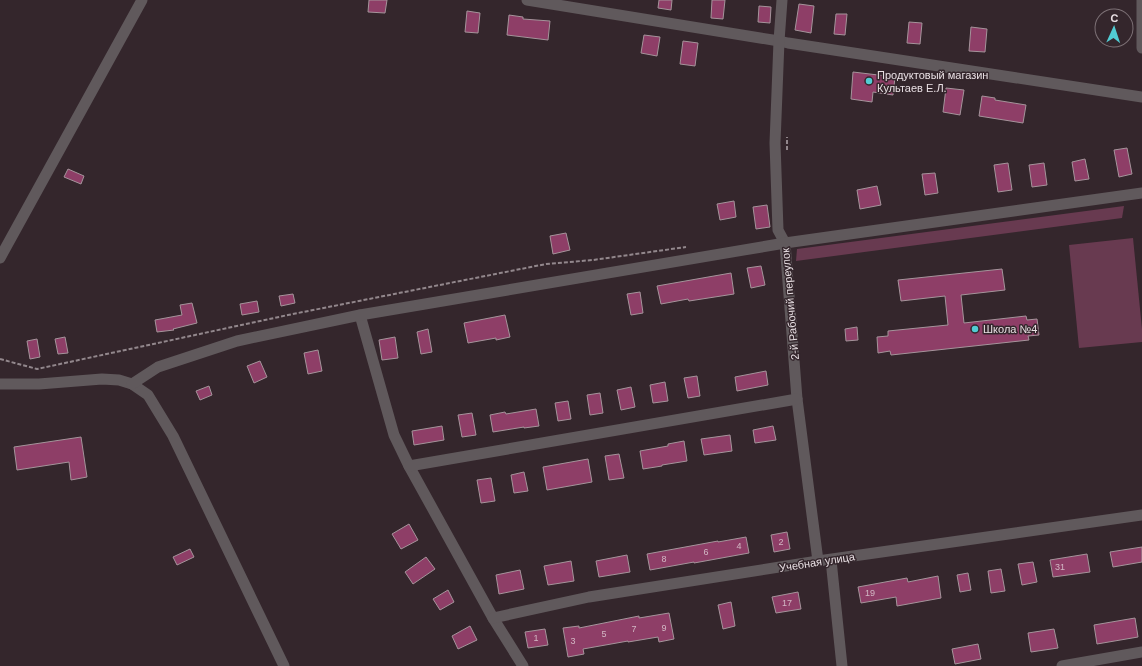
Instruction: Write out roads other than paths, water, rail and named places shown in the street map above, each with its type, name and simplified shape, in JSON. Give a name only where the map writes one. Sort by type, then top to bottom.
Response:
[{"type":"street","points":[[0,258],[142,0]]},
{"type":"street","points":[[527,0],[779,40],[788,43],[1142,97]]},
{"type":"street","name":"2-й Рабочий переулок","points":[[782,0],[779,40],[776,143],[778,230],[785,243],[798,399],[818,562]]},
{"type":"street","points":[[1142,0],[1142,48]]},
{"type":"street","points":[[132,384],[158,367],[237,341],[360,315],[785,243],[1142,193]]},
{"type":"street","points":[[360,315],[394,436],[408,466],[493,618],[523,666]]},
{"type":"street","points":[[0,384],[39,384],[102,378],[119,380],[132,384],[148,395],[173,436],[284,666]]},
{"type":"street","points":[[408,466],[798,399]]},
{"type":"street","name":"Учебная улица","points":[[493,618],[589,598],[831,560],[1142,515]]},
{"type":"street","points":[[831,560],[842,666]]},
{"type":"street","points":[[1062,666],[1142,652]]},
{"type":"place","name":"Продуктовый магазин Культаев Е.Л.","points":[[869,81]]},
{"type":"place","name":"Школа №4","points":[[975,329]]}]
